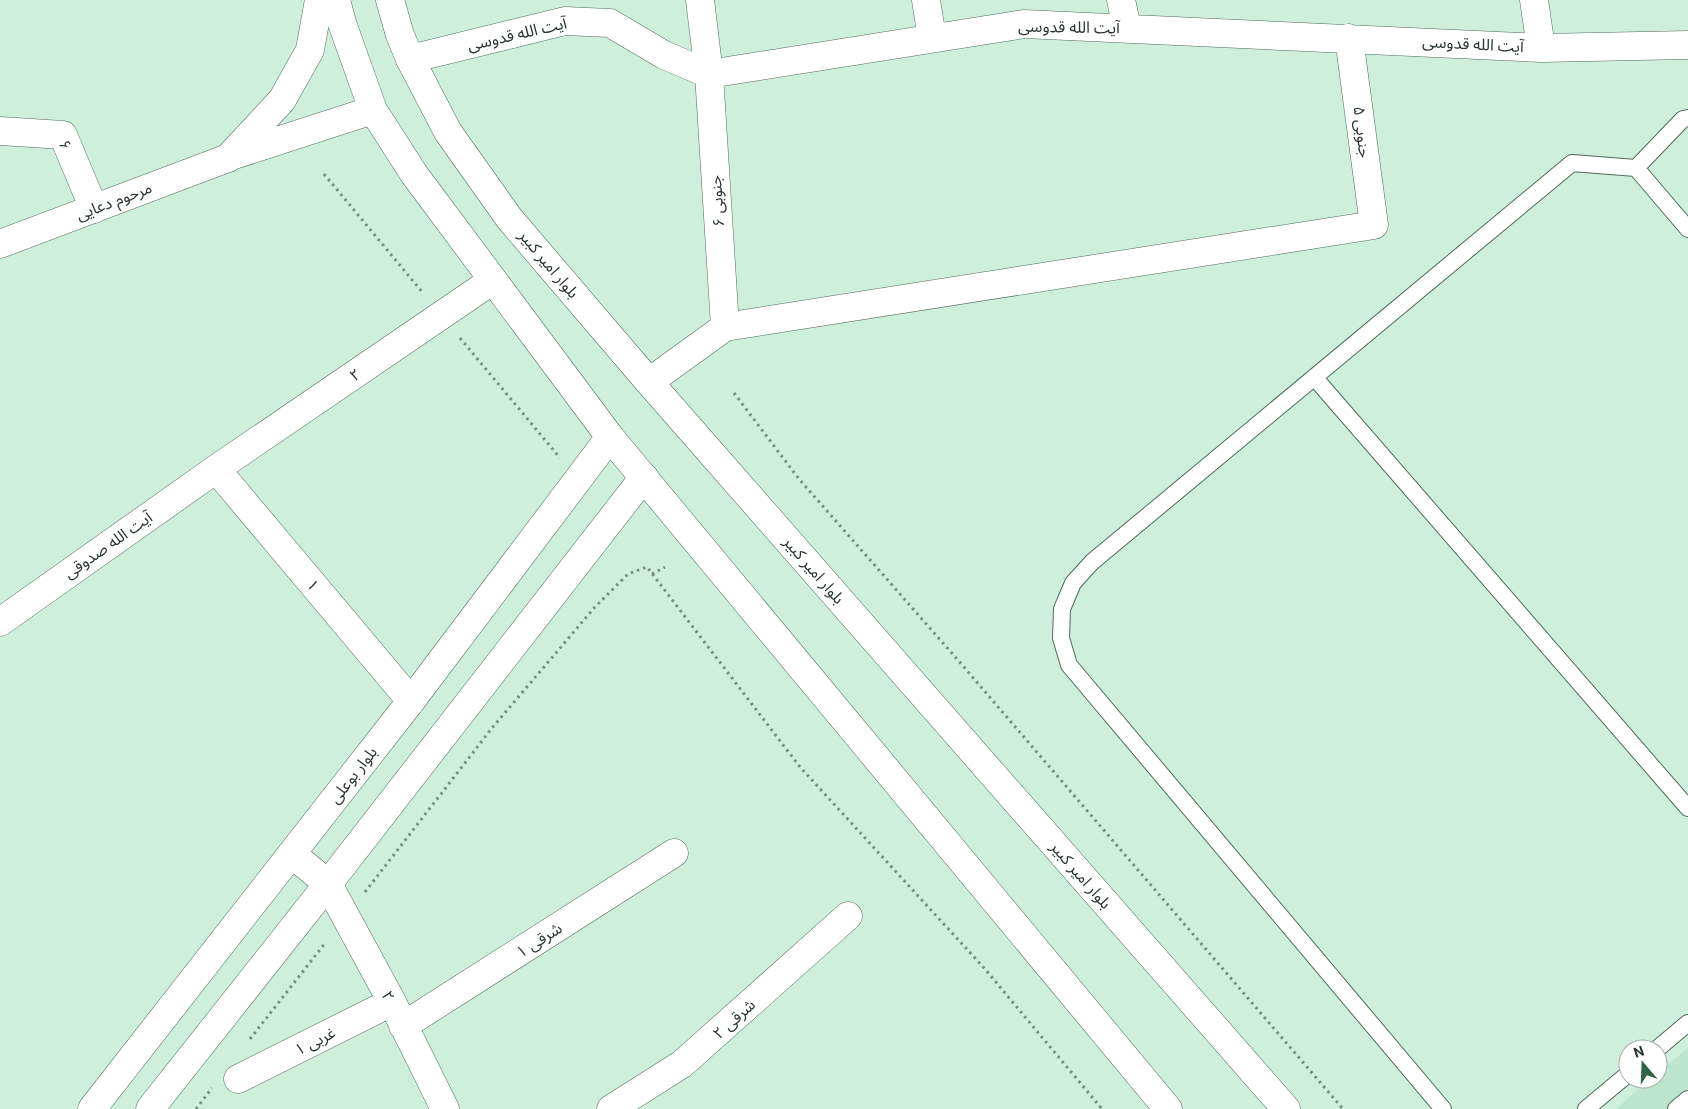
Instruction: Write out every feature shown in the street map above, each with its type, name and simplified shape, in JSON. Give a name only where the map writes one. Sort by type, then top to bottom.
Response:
[{"type":"street","points":[[228,158],[282,100],[310,50],[319,0]]},
{"type":"street","points":[[336,0],[342,23],[373,110],[414,174],[610,437],[1168,1109]]},
{"type":"street","name":"بلوار امیر کبیر","points":[[390,0],[400,35],[410,59],[448,132],[509,218],[649,382],[1286,1109]]},
{"type":"street","name":"۶ جنوبی","points":[[700,0],[709,74],[725,327]]},
{"type":"street","points":[[926,0],[932,38]]},
{"type":"street","points":[[1121,0],[1127,28]]},
{"type":"street","points":[[1534,0],[1542,48]]},
{"type":"street","name":"آیت الله قدوسی","points":[[410,59],[565,21],[610,23],[664,55],[709,74],[1024,24],[1542,48],[1688,46]]},
{"type":"street","name":"۵ جنوبی","points":[[725,327],[1374,226],[1349,38]]},
{"type":"street","name":"مرحوم دعایی","points":[[0,244],[228,158],[373,110]]},
{"type":"street","name":"۶","points":[[0,131],[63,135],[94,209]]},
{"type":"street","name":"۲","points":[[216,469],[494,280]]},
{"type":"street","points":[[649,382],[725,327]]},
{"type":"street","name":"بلوار بوعلی","points":[[92,1109],[411,701],[610,437]]},
{"type":"street","name":"آیت الله صدوقی","points":[[0,622],[216,469]]},
{"type":"street","name":"۱","points":[[216,469],[411,701]]},
{"type":"street","points":[[150,1109],[328,884],[644,477]]},
{"type":"street","points":[[292,854],[328,884]]},
{"type":"street","name":"شرقی ۱","points":[[398,1014],[674,854]]},
{"type":"street","name":"۲","points":[[328,884],[398,1014],[445,1109]]},
{"type":"street","name":"شرقی ۲","points":[[611,1109],[682,1064],[848,916]]},
{"type":"street","name":"غربی ۱","points":[[226,1083],[398,1014]]},
{"type":"lane","points":[[1636,168],[1684,119],[1688,118]]},
{"type":"lane","points":[[1443,1109],[1069,665],[1061,638],[1062,610],[1073,583],[1092,562],[1572,164],[1636,168],[1688,229]]},
{"type":"lane","points":[[1314,377],[1688,808]]},
{"type":"lane","points":[[1668,1040],[1688,1023]]},
{"type":"lane","points":[[1586,1109],[1618,1082]]},
{"type":"lane","points":[[1676,1109],[1688,1099]]},
{"type":"path","points":[[324,174],[561,458]]},
{"type":"path","points":[[734,393],[799,479],[957,659],[1343,1109]]},
{"type":"path","points":[[249,1040],[492,728],[595,608],[628,574],[647,566],[800,767],[985,969],[1102,1109]]},
{"type":"path","points":[[652,574],[665,568]]},
{"type":"path","points":[[196,1109],[226,1083]]},
{"type":"shaded area","points":[[1688,1048],[1688,1109],[1616,1109],[1639,1089],[1668,1089],[1668,1065]]}]
